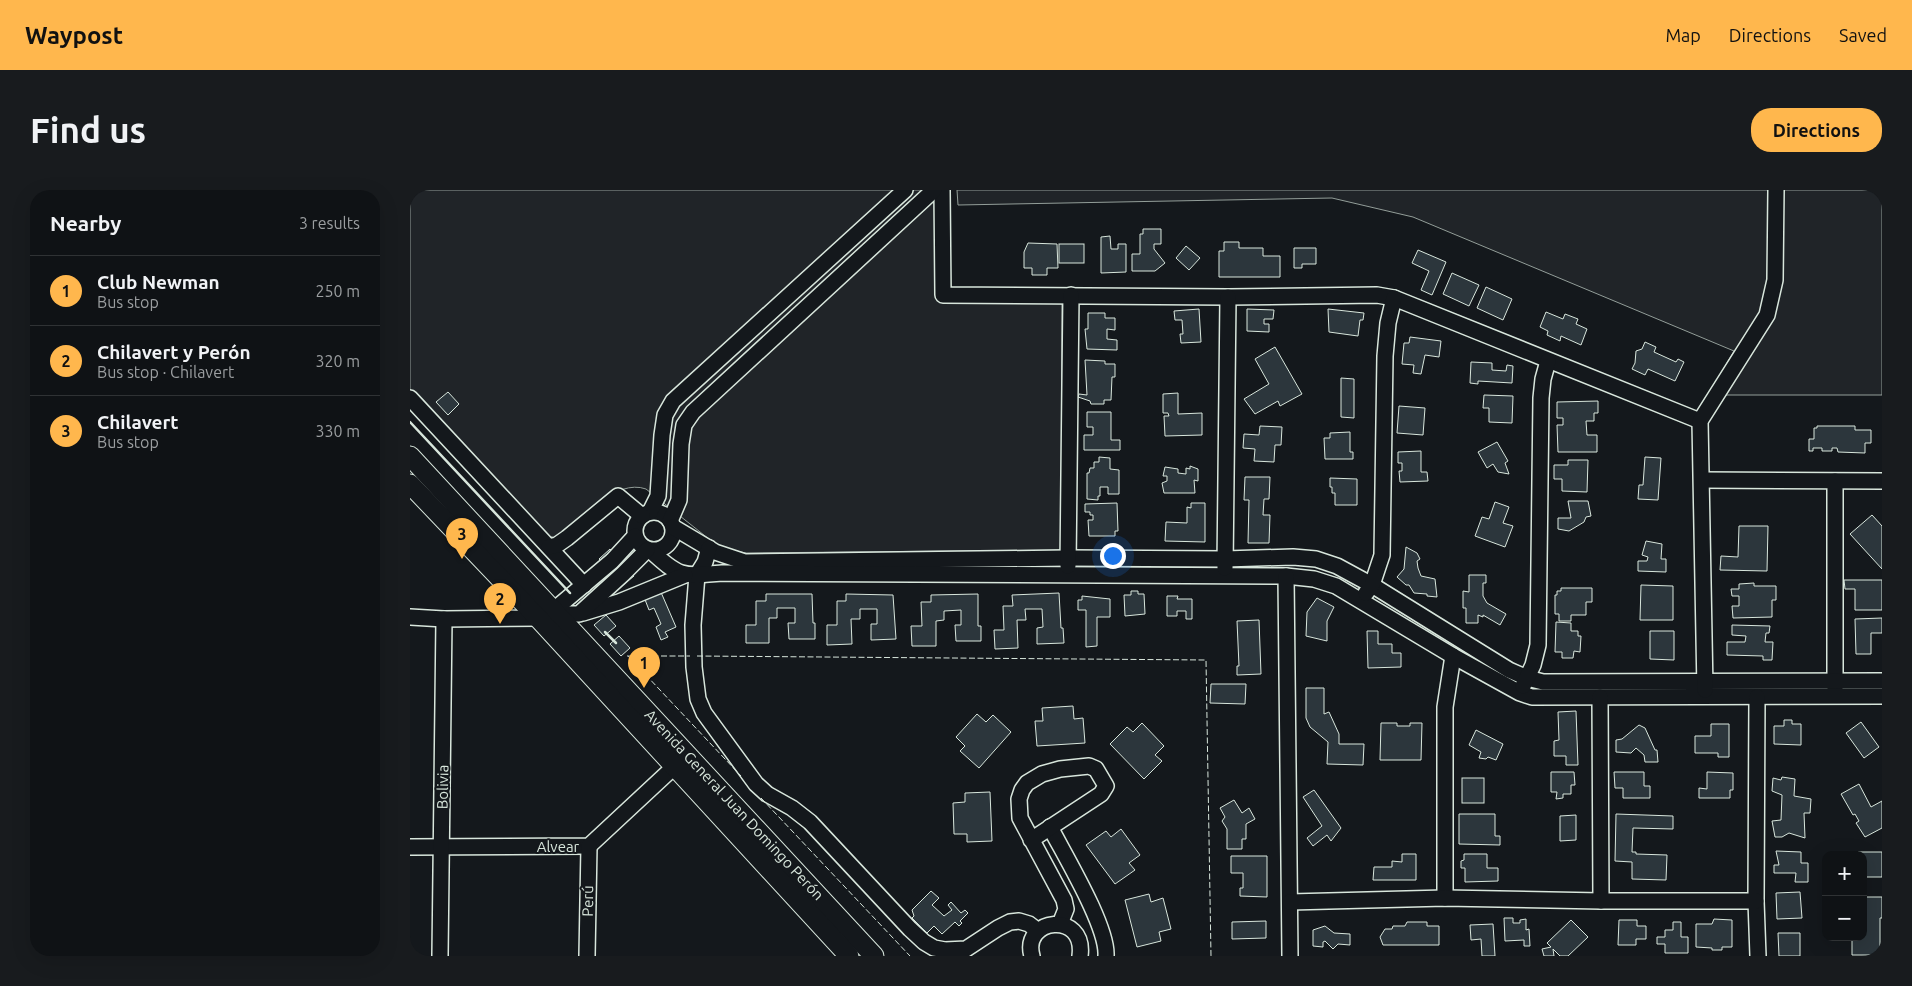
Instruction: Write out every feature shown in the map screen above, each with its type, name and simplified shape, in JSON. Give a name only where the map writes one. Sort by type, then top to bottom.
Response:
[{"type":"main road","name":"Avenida General Juan Domingo Perón","points":[[410,456],[674,767],[849,956]]},
{"type":"main road","name":"Avenida General Juan Domingo Perón","points":[[410,484],[547,616],[874,956]]},
{"type":"street","points":[[547,616],[612,562],[634,536],[635,524],[646,514],[658,496],[665,415],[673,400],[905,190]]},
{"type":"street","points":[[579,614],[649,550],[664,548],[668,544],[673,533],[671,524],[680,500],[681,444],[684,425],[693,412],[934,190]]},
{"type":"street","points":[[942,190],[943,295],[1228,297],[1377,295],[1394,298],[1700,421]]},
{"type":"street","points":[[1705,697],[1700,421],[1767,315],[1775,280],[1776,190]]},
{"type":"street","points":[[1068,575],[1071,296]]},
{"type":"street","points":[[1225,575],[1228,297]]},
{"type":"street","points":[[1360,600],[1372,585],[1382,555],[1385,356],[1388,323],[1394,298]]},
{"type":"street","points":[[1520,693],[1533,664],[1538,645],[1541,398],[1548,361]]},
{"type":"street","points":[[410,398],[584,585]]},
{"type":"street","points":[[1702,480],[1882,481]]},
{"type":"street","points":[[1835,481],[1835,696]]},
{"type":"street","points":[[549,547],[557,545],[567,538],[618,496],[646,514],[661,514],[671,524],[715,552],[745,562],[1068,558],[1225,559],[1293,557],[1316,559],[1337,566],[1372,585],[1508,670],[1527,678],[1544,682],[1882,681]]},
{"type":"street","points":[[634,536],[639,544],[670,568],[691,575]]},
{"type":"street","points":[[708,548],[705,562],[691,575],[694,667],[698,699],[704,713],[756,784],[767,794],[792,808],[810,822],[910,930],[934,948],[945,950],[966,949],[1010,922],[1019,921],[1029,924],[1038,931]]},
{"type":"street","points":[[410,617],[444,619],[579,614],[620,602],[691,575],[741,573],[1286,576],[1314,580],[1336,586],[1453,656],[1520,693],[1532,697],[1882,696]]},
{"type":"street","points":[[1286,576],[1290,956]]},
{"type":"street","name":"Bolivia","points":[[440,956],[444,619]]},
{"type":"street","points":[[1445,898],[1445,707],[1453,656]]},
{"type":"street","points":[[1757,696],[1756,900],[1758,956]]},
{"type":"street","points":[[1600,697],[1601,901]]},
{"type":"street","points":[[1031,840],[1101,794],[1106,786],[1096,769],[1089,766],[1060,769],[1042,774],[1027,783],[1022,790],[1020,818],[1031,840],[1064,900],[1066,909],[1060,924]]},
{"type":"street","name":"Alvear","points":[[410,847],[589,846],[674,767]]},
{"type":"street","points":[[1050,827],[1104,936],[1106,956]]},
{"type":"street","name":"Perú","points":[[586,956],[589,846]]},
{"type":"street","points":[[1290,902],[1445,898],[1601,901],[1756,900]]},
{"type":"street","points":[[1031,955],[1034,937],[1038,931],[1045,926],[1060,924],[1074,931],[1081,947],[1080,956]]},
{"type":"street","points":[[1079,939],[1104,936]]},
{"type":"shaded area","points":[[410,190],[935,190],[939,300],[1062,300],[1061,550],[746,553],[727,549],[714,543],[646,489],[634,487],[622,489],[610,495],[586,512],[556,538],[544,535],[410,390]]},
{"type":"shaded area","points":[[957,190],[1882,190],[1882,395],[1708,395],[1734,351],[1413,217],[1332,198],[958,205]]},
{"type":"building","points":[[1143,229],[1161,229],[1161,244],[1154,244],[1154,249],[1165,263],[1155,271],[1132,271],[1132,254],[1140,254],[1140,234],[1143,234]]},
{"type":"building","points":[[1110,236],[1111,249],[1118,249],[1118,244],[1126,244],[1126,272],[1101,273],[1101,237]]},
{"type":"building","points":[[1224,242],[1239,242],[1239,248],[1263,248],[1263,256],[1280,256],[1280,277],[1219,277],[1219,251],[1224,251]]},
{"type":"building","points":[[1028,243],[1057,244],[1058,268],[1047,268],[1047,275],[1032,275],[1032,268],[1024,268],[1024,252]]},
{"type":"building","points":[[1059,244],[1084,244],[1084,263],[1059,263]]},
{"type":"building","points":[[1186,246],[1200,258],[1189,270],[1176,258]]},
{"type":"building","points":[[1294,248],[1316,248],[1316,264],[1302,264],[1302,268],[1294,268]]},
{"type":"building","points":[[1418,250],[1446,262],[1432,295],[1421,290],[1429,271],[1412,263]]},
{"type":"building","points":[[1452,273],[1479,285],[1469,306],[1443,294]]},
{"type":"building","points":[[1486,287],[1512,299],[1503,320],[1477,308]]},
{"type":"building","points":[[1199,309],[1201,342],[1181,343],[1180,334],[1183,334],[1182,320],[1175,320],[1174,311]]},
{"type":"building","points":[[1247,309],[1274,310],[1273,319],[1264,319],[1264,324],[1269,324],[1269,332],[1247,331]]},
{"type":"building","points":[[1328,309],[1364,313],[1363,320],[1360,320],[1358,336],[1329,332]]},
{"type":"building","points":[[1546,312],[1563,319],[1565,314],[1578,319],[1576,324],[1587,329],[1581,345],[1561,336],[1560,341],[1547,335],[1548,331],[1540,327]]},
{"type":"building","points":[[1088,313],[1105,313],[1105,318],[1115,318],[1115,330],[1107,329],[1107,339],[1117,340],[1117,350],[1087,349],[1085,329],[1088,329]]},
{"type":"building","points":[[1410,337],[1441,341],[1439,357],[1425,355],[1421,374],[1413,373],[1414,365],[1402,364],[1404,343],[1409,343]]},
{"type":"building","points":[[1645,342],[1656,347],[1654,352],[1676,362],[1678,359],[1684,362],[1675,381],[1648,369],[1645,375],[1632,369],[1635,363],[1636,351],[1642,349]]},
{"type":"building","points":[[1275,347],[1302,394],[1280,406],[1278,401],[1255,414],[1244,399],[1269,384],[1255,359]]},
{"type":"building","points":[[1085,360],[1105,361],[1105,364],[1115,364],[1115,377],[1112,377],[1111,400],[1104,400],[1104,404],[1091,404],[1090,401],[1078,397],[1079,394],[1087,395]]},
{"type":"building","points":[[1471,362],[1492,363],[1492,370],[1506,371],[1507,365],[1513,366],[1512,383],[1478,381],[1478,384],[1470,383]]},
{"type":"building","points":[[1341,378],[1354,379],[1354,418],[1341,417]]},
{"type":"building","points":[[448,392],[459,404],[448,415],[436,402]]},
{"type":"building","points":[[1178,393],[1178,414],[1202,413],[1202,435],[1165,436],[1164,416],[1169,416],[1168,413],[1163,413],[1163,394]]},
{"type":"building","points":[[1484,395],[1513,396],[1512,423],[1489,422],[1489,408],[1483,408]]},
{"type":"building","points":[[1598,401],[1598,413],[1594,413],[1594,421],[1586,421],[1587,435],[1597,435],[1597,452],[1558,452],[1557,425],[1563,425],[1563,418],[1557,418],[1557,402]]},
{"type":"building","points":[[1399,406],[1425,408],[1423,435],[1397,433]]},
{"type":"building","points":[[1087,412],[1111,412],[1111,440],[1120,440],[1120,450],[1084,450],[1084,435],[1093,435],[1093,427],[1087,427]]},
{"type":"building","points":[[1260,426],[1282,427],[1281,445],[1275,445],[1274,462],[1254,461],[1255,449],[1243,448],[1244,434],[1259,435]]},
{"type":"building","points":[[1817,426],[1855,426],[1855,430],[1871,430],[1871,443],[1865,443],[1865,453],[1838,452],[1837,448],[1832,448],[1832,451],[1822,451],[1822,448],[1813,448],[1813,451],[1809,451],[1809,439],[1814,439],[1814,428],[1817,428]]},
{"type":"building","points":[[1350,432],[1350,452],[1353,452],[1353,459],[1325,459],[1324,438],[1330,438],[1330,433]]},
{"type":"building","points":[[1497,442],[1508,461],[1505,463],[1509,474],[1498,472],[1493,464],[1487,468],[1478,452]]},
{"type":"building","points":[[1421,451],[1421,472],[1427,472],[1428,481],[1400,482],[1399,471],[1402,471],[1402,463],[1398,463],[1398,452]]},
{"type":"building","points":[[1099,457],[1110,458],[1110,469],[1119,470],[1119,494],[1108,494],[1108,487],[1100,487],[1098,500],[1087,499],[1087,473],[1089,473],[1090,468],[1094,468],[1094,462],[1099,462]]},
{"type":"building","points":[[1645,457],[1661,458],[1658,500],[1638,499],[1639,485],[1643,485]]},
{"type":"building","points":[[1568,460],[1588,460],[1587,492],[1562,491],[1562,479],[1554,479],[1554,465],[1568,465]]},
{"type":"building","points":[[1190,466],[1198,469],[1198,481],[1194,480],[1195,493],[1164,493],[1162,483],[1167,481],[1167,476],[1163,476],[1165,467],[1178,469],[1178,473],[1186,474],[1186,468],[1190,469]]},
{"type":"building","points":[[1245,477],[1270,477],[1269,499],[1264,499],[1263,515],[1270,515],[1269,543],[1248,543],[1249,500],[1244,500]]},
{"type":"building","points":[[1330,478],[1357,479],[1357,505],[1335,505],[1335,493],[1332,493],[1332,487],[1330,487]]},
{"type":"building","points":[[1568,501],[1588,501],[1591,516],[1586,517],[1584,522],[1569,531],[1558,529],[1558,518],[1571,518]]},
{"type":"building","points":[[1495,502],[1509,507],[1503,523],[1513,526],[1505,547],[1475,536],[1482,517],[1489,519]]},
{"type":"building","points":[[1117,503],[1118,531],[1115,531],[1115,536],[1089,536],[1088,520],[1093,520],[1093,515],[1090,515],[1090,512],[1085,512],[1085,504]]},
{"type":"building","points":[[1191,503],[1205,503],[1205,542],[1165,541],[1166,522],[1187,523],[1187,507],[1191,508]]},
{"type":"building","points":[[1872,515],[1882,526],[1882,569],[1850,534]]},
{"type":"building","points":[[1739,526],[1768,526],[1767,571],[1720,570],[1721,556],[1738,557]]},
{"type":"building","points":[[1646,541],[1662,544],[1661,559],[1666,559],[1666,572],[1638,571],[1638,561],[1647,561],[1648,557],[1642,555]]},
{"type":"building","points":[[1406,547],[1417,553],[1420,559],[1417,561],[1421,576],[1435,579],[1437,597],[1414,593],[1409,585],[1406,585],[1397,577],[1404,569]]},
{"type":"building","points":[[610,549],[634,576],[623,585],[599,559]]},
{"type":"building","points":[[1469,575],[1486,575],[1486,583],[1483,583],[1483,596],[1487,603],[1506,614],[1500,625],[1483,615],[1483,617],[1478,615],[1478,623],[1466,623],[1466,608],[1463,608],[1463,591],[1469,592]]},
{"type":"building","points":[[1844,580],[1882,580],[1882,610],[1855,610],[1855,589],[1845,589]]},
{"type":"building","points":[[1754,583],[1754,586],[1776,586],[1776,600],[1772,600],[1772,617],[1733,618],[1732,606],[1739,606],[1739,596],[1732,596],[1731,589],[1739,589],[1739,584]]},
{"type":"building","points":[[1641,585],[1673,586],[1673,620],[1640,620]]},
{"type":"building","points":[[1561,588],[1592,588],[1592,602],[1586,602],[1586,615],[1571,615],[1571,621],[1559,621],[1559,614],[1555,614],[1555,595],[1557,595],[1557,591],[1561,591]]},
{"type":"building","points":[[660,590],[676,627],[665,632],[668,637],[661,640],[656,627],[661,624],[654,608],[649,610],[644,597]]},
{"type":"building","points":[[1131,591],[1138,591],[1138,594],[1144,594],[1145,614],[1125,616],[1124,595],[1131,595]]},
{"type":"building","points":[[1059,593],[1064,643],[1037,644],[1037,628],[1043,627],[1042,609],[1025,609],[1026,620],[1017,620],[1018,648],[995,649],[994,630],[1004,630],[1003,606],[1013,606],[1012,595]]},
{"type":"building","points":[[766,594],[812,594],[815,639],[789,639],[788,623],[795,623],[795,608],[777,608],[777,618],[769,618],[769,643],[746,643],[746,625],[756,625],[756,601],[766,601]]},
{"type":"building","points":[[846,594],[893,595],[896,639],[871,640],[871,624],[877,624],[877,609],[860,609],[860,619],[851,619],[852,644],[827,645],[827,625],[837,625],[837,601],[846,601]]},
{"type":"building","points":[[978,594],[978,626],[981,626],[981,641],[956,641],[955,625],[961,625],[961,610],[944,611],[944,620],[936,621],[936,646],[912,646],[911,626],[922,626],[921,602],[931,602],[931,595]]},
{"type":"building","points":[[1082,596],[1110,599],[1110,617],[1097,617],[1097,646],[1086,647],[1086,610],[1078,610],[1078,600],[1082,600]]},
{"type":"building","points":[[1167,596],[1178,596],[1177,599],[1192,599],[1192,619],[1186,619],[1186,611],[1177,611],[1177,616],[1167,616]]},
{"type":"building","points":[[1317,598],[1334,607],[1327,621],[1327,641],[1306,636],[1307,612]]},
{"type":"building","points":[[606,615],[616,626],[604,636],[594,625]]},
{"type":"building","points":[[1882,618],[1882,633],[1871,633],[1871,654],[1856,654],[1855,619]]},
{"type":"building","points":[[1259,620],[1261,674],[1237,675],[1237,666],[1239,666],[1237,621]]},
{"type":"building","points":[[1556,622],[1571,623],[1571,631],[1578,631],[1578,636],[1581,636],[1580,652],[1574,651],[1573,658],[1562,658],[1562,652],[1555,652]]},
{"type":"building","points":[[1732,625],[1770,626],[1769,633],[1766,633],[1765,642],[1773,642],[1772,660],[1763,660],[1763,656],[1727,655],[1727,642],[1745,642],[1746,636],[1732,635]]},
{"type":"building","points":[[1367,631],[1378,631],[1378,644],[1392,644],[1392,653],[1401,653],[1401,667],[1368,668]]},
{"type":"building","points":[[1650,631],[1674,631],[1674,660],[1650,659]]},
{"type":"building","points":[[619,636],[630,648],[621,656],[610,644]]},
{"type":"building","points":[[1211,684],[1246,684],[1245,704],[1210,703]]},
{"type":"building","points":[[1306,688],[1324,688],[1324,714],[1329,712],[1339,734],[1339,744],[1364,744],[1363,765],[1327,764],[1328,742],[1310,727],[1306,718]]},
{"type":"building","points":[[1073,706],[1074,719],[1083,718],[1085,743],[1037,746],[1035,721],[1043,721],[1042,708]]},
{"type":"building","points":[[1576,711],[1578,765],[1566,765],[1566,756],[1554,756],[1554,741],[1559,740],[1558,712]]},
{"type":"building","points":[[977,714],[986,722],[993,715],[1011,732],[979,768],[960,751],[965,746],[956,737]]},
{"type":"building","points":[[1784,720],[1792,720],[1792,724],[1801,724],[1801,745],[1774,744],[1774,726],[1784,726]]},
{"type":"building","points":[[1861,722],[1879,747],[1864,758],[1846,733]]},
{"type":"building","points":[[1142,723],[1164,746],[1155,755],[1162,761],[1144,779],[1110,744],[1127,727],[1133,732]]},
{"type":"building","points":[[1381,723],[1397,723],[1397,726],[1410,726],[1410,723],[1422,723],[1421,760],[1380,760]]},
{"type":"building","points":[[1711,724],[1729,724],[1729,757],[1718,757],[1718,753],[1695,753],[1695,736],[1711,736]]},
{"type":"building","points":[[1639,725],[1645,728],[1655,750],[1657,750],[1658,762],[1645,762],[1644,755],[1636,748],[1631,753],[1616,752],[1616,740],[1622,739]]},
{"type":"building","points":[[1476,730],[1503,744],[1496,760],[1488,757],[1486,759],[1479,758],[1481,752],[1469,745]]},
{"type":"building","points":[[1551,772],[1574,772],[1575,785],[1571,785],[1571,794],[1563,794],[1563,798],[1556,799],[1557,792],[1551,792]]},
{"type":"building","points":[[1614,772],[1644,772],[1644,786],[1650,786],[1650,798],[1623,798],[1623,788],[1615,788]]},
{"type":"building","points":[[1707,772],[1733,773],[1733,790],[1730,790],[1730,798],[1699,798],[1699,788],[1707,789]]},
{"type":"building","points":[[1782,777],[1795,779],[1794,796],[1811,799],[1810,813],[1804,813],[1805,838],[1789,833],[1782,837],[1775,837],[1772,821],[1781,820],[1782,795],[1772,791],[1773,778],[1781,780]]},
{"type":"building","points":[[1462,778],[1484,778],[1484,803],[1462,803]]},
{"type":"building","points":[[1859,784],[1871,807],[1882,801],[1882,828],[1865,837],[1856,823],[1859,821],[1855,814],[1853,815],[1841,794]]},
{"type":"building","points":[[1314,790],[1341,828],[1331,841],[1327,835],[1313,846],[1307,838],[1322,826],[1303,797]]},
{"type":"building","points":[[990,792],[992,841],[967,842],[967,834],[954,834],[953,803],[965,802],[965,793]]},
{"type":"building","points":[[1234,800],[1242,813],[1249,808],[1255,819],[1246,824],[1246,839],[1242,839],[1242,849],[1227,849],[1227,829],[1222,821],[1225,817],[1220,808]]},
{"type":"building","points":[[1459,814],[1495,814],[1495,836],[1500,836],[1500,845],[1459,844]]},
{"type":"building","points":[[1616,814],[1673,816],[1673,829],[1633,828],[1632,852],[1636,852],[1636,854],[1667,855],[1666,880],[1632,879],[1632,862],[1615,861]]},
{"type":"building","points":[[1576,815],[1576,840],[1560,841],[1560,816]]},
{"type":"building","points":[[1121,829],[1140,855],[1129,863],[1135,870],[1115,884],[1086,845],[1106,831],[1111,837]]},
{"type":"building","points":[[1776,851],[1801,852],[1801,863],[1808,863],[1808,882],[1795,882],[1796,873],[1774,873],[1774,865],[1779,865]]},
{"type":"building","points":[[1867,852],[1882,852],[1882,877],[1867,877]]},
{"type":"building","points":[[1402,854],[1416,854],[1416,880],[1373,880],[1374,867],[1392,867],[1392,861],[1402,862]]},
{"type":"building","points":[[1464,854],[1487,854],[1487,868],[1498,868],[1498,881],[1465,882],[1465,868],[1461,868]]},
{"type":"building","points":[[1231,856],[1267,856],[1267,897],[1240,896],[1240,888],[1243,888],[1243,873],[1231,873]]},
{"type":"building","points":[[931,891],[939,898],[932,905],[944,916],[952,910],[948,905],[951,902],[961,913],[965,910],[968,913],[960,921],[962,923],[959,926],[955,922],[942,934],[934,926],[927,933],[912,918],[914,916],[912,910]]},
{"type":"building","points":[[1800,892],[1802,918],[1777,919],[1776,893]]},
{"type":"building","points":[[1149,894],[1151,902],[1163,898],[1171,929],[1159,932],[1161,941],[1137,947],[1125,900]]},
{"type":"building","points":[[1867,897],[1882,897],[1880,955],[1852,955],[1852,941],[1867,941]]},
{"type":"building","points":[[1504,918],[1513,918],[1513,923],[1520,923],[1520,920],[1526,919],[1526,930],[1529,929],[1530,946],[1524,946],[1524,940],[1505,941]]},
{"type":"building","points":[[1714,919],[1732,920],[1732,947],[1712,950],[1712,948],[1696,947],[1696,924],[1712,924]]},
{"type":"building","points":[[1571,920],[1588,937],[1568,956],[1560,956],[1553,949],[1554,956],[1544,956],[1542,949],[1551,947],[1547,943]]},
{"type":"building","points":[[1619,920],[1637,920],[1637,926],[1646,926],[1646,939],[1636,939],[1636,945],[1618,945]]},
{"type":"building","points":[[1266,921],[1266,938],[1232,939],[1232,922]]},
{"type":"building","points":[[1407,922],[1427,922],[1427,926],[1439,926],[1439,945],[1383,945],[1380,937],[1385,929],[1392,929],[1393,926],[1405,926]]},
{"type":"building","points":[[1673,922],[1681,922],[1681,937],[1688,937],[1688,953],[1665,953],[1665,944],[1657,944],[1657,937],[1665,937],[1665,930],[1673,930]]},
{"type":"building","points":[[1493,924],[1495,956],[1482,956],[1481,939],[1471,940],[1470,925]]},
{"type":"building","points":[[1325,926],[1334,933],[1350,934],[1350,945],[1338,944],[1333,949],[1325,941],[1323,942],[1323,947],[1313,946],[1313,930]]},
{"type":"building","points":[[1778,933],[1800,933],[1800,956],[1779,956]]},
{"type":"fence","points":[[627,656],[690,656]]},
{"type":"fence","points":[[628,656],[741,776]]},
{"type":"fence","points":[[697,656],[1206,660],[1211,956]]},
{"type":"fence","points":[[761,798],[910,956]]},
{"type":"wall","points":[[410,422],[570,593]]},
{"type":"wall","points":[[605,632],[616,643]]},
{"type":"place","name":"Chilavert","points":[[462,559]]},
{"type":"place","name":"Chilavert y Perón","points":[[500,624]]},
{"type":"place","name":"Club Newman","points":[[644,688]]}]
